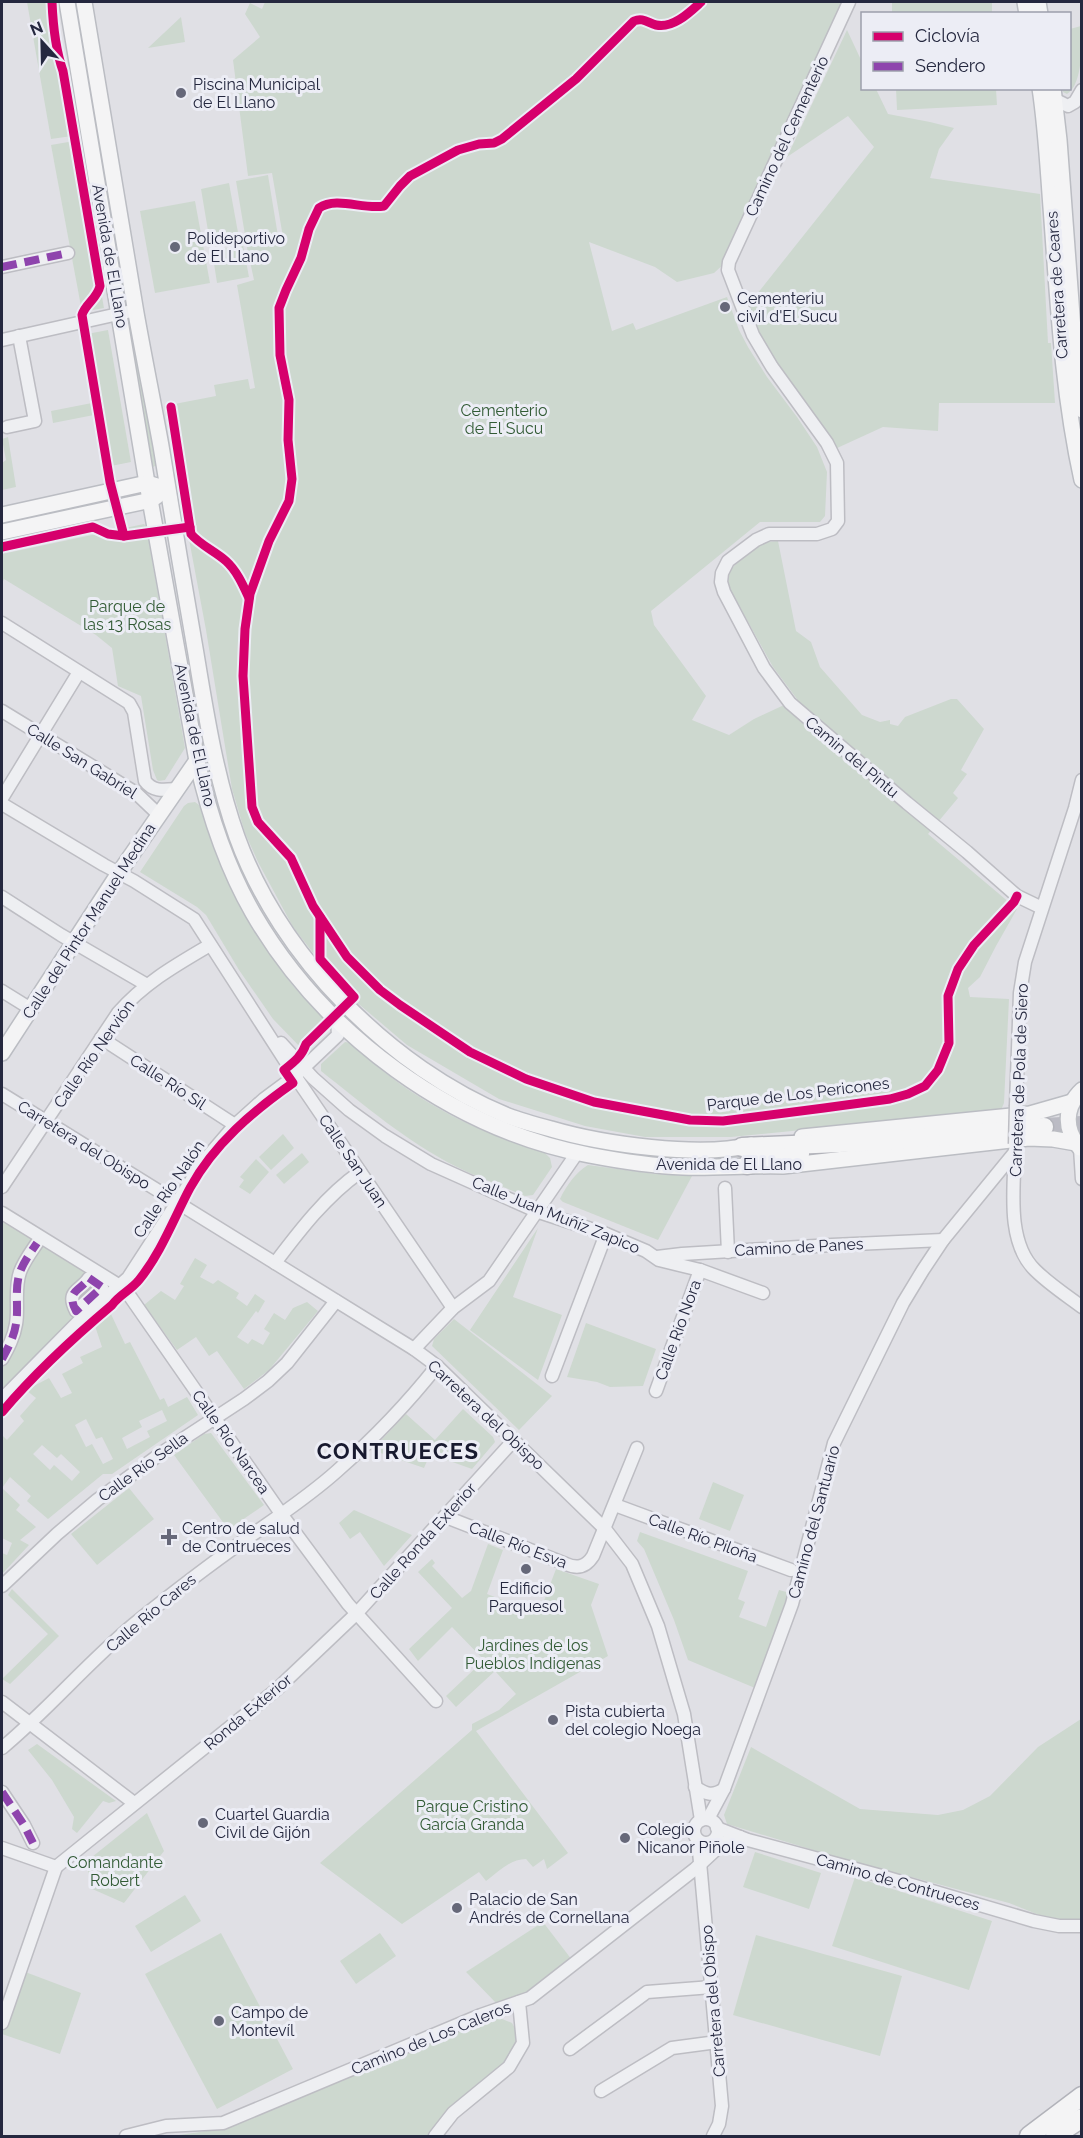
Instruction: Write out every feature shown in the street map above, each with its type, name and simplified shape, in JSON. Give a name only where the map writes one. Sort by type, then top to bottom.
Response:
[{"type":"highway","points":[[745,1156],[1044,1127]]},
{"type":"highway","points":[[1029,2136],[1082,2096]]},
{"type":"highway","points":[[1055,2136],[1082,2118]]},
{"type":"main road","name":"Avenida de El Llano","points":[[67,2],[147,483],[205,796],[231,871],[254,914],[303,983],[341,1028],[424,1089],[468,1114],[535,1141],[577,1153],[629,1162],[681,1167],[745,1156],[771,1140],[1030,1114],[1046,1111],[1077,1096]]},
{"type":"main road","name":"Avenida de El Llano","points":[[84,2],[166,489],[221,785],[238,839],[263,893],[287,932],[318,974],[359,1017],[425,1071],[476,1101],[509,1116],[574,1136],[608,1142],[745,1156],[783,1166],[1029,1138],[1053,1139],[1079,1147]]},
{"type":"main road","name":"Carretera de Ceares","points":[[1040,90],[1050,186],[1063,371],[1078,407]]},
{"type":"main road","name":"Carretera de Ceares","points":[[1053,94],[1076,370],[1082,480]]},
{"type":"main road","points":[[2,515],[147,483],[166,489]]},
{"type":"main road","points":[[2,532],[151,500],[166,489]]},
{"type":"main road","name":"Calle del Pintor Manuel Medina","points":[[2,1053],[119,873],[197,761],[208,740],[210,729]]},
{"type":"main road","points":[[176,789],[189,787],[205,796]]},
{"type":"main road","points":[[1077,1096],[1068,1123],[1070,1133],[1079,1147]]},
{"type":"street","name":"Camino del Cementerio","points":[[728,561],[756,540],[769,534],[818,534],[832,529],[838,521],[837,463],[827,443],[772,367],[753,335],[728,270],[729,262],[849,2]]},
{"type":"street","points":[[1053,94],[1065,106],[1075,102],[1082,90]]},
{"type":"street","points":[[2,267],[68,252]]},
{"type":"street","points":[[1070,292],[1082,343]]},
{"type":"street","points":[[2,340],[136,310]]},
{"type":"street","points":[[7,427],[35,421],[19,336]]},
{"type":"street","name":"Camin del Pintu","points":[[728,561],[722,573],[721,582],[724,592],[764,668],[790,703],[1017,896],[1042,908]]},
{"type":"street","points":[[2,623],[120,695],[129,703],[134,712],[145,781],[143,790],[136,793]]},
{"type":"street","points":[[2,798],[79,672]]},
{"type":"street","name":"Calle San Gabriel","points":[[2,711],[136,793],[159,815]]},
{"type":"street","name":"Carretera de Pola de Siero","points":[[1082,780],[1080,796],[1025,962],[1020,993],[1014,1221],[1021,1250],[1033,1269],[1082,1307]]},
{"type":"street","points":[[145,781],[149,787],[160,790],[176,789]]},
{"type":"street","name":"Calle San Juan","points":[[2,804],[194,919],[255,1012],[299,1072],[313,1102],[453,1308]]},
{"type":"street","points":[[2,897],[147,985]]},
{"type":"street","name":"Calle Río Nervión","points":[[2,1187],[101,1038],[135,994],[177,964],[210,945]]},
{"type":"street","points":[[2,991],[31,1009]]},
{"type":"street","name":"Calle Río Nalón","points":[[2,1399],[80,1320],[128,1278],[204,1161],[235,1125],[299,1072],[341,1028],[359,1017]]},
{"type":"street","name":"Calle Río Sil","points":[[101,1038],[235,1125]]},
{"type":"street","name":"Calle Juan Muñíz Zapico","points":[[299,1072],[385,1136],[430,1164],[536,1211],[606,1234],[646,1251],[659,1260],[700,1270],[763,1293]]},
{"type":"street","points":[[313,1102],[322,1092],[330,1093]]},
{"type":"street","name":"Carretera del Obispo","points":[[2,1094],[414,1349],[437,1366],[605,1529],[632,1564],[658,1626],[684,1714],[695,1787],[709,1822],[717,1834],[716,1842],[705,1861]]},
{"type":"street","points":[[1079,1147],[1082,1179]]},
{"type":"street","name":"Camino del Santuario","points":[[709,1822],[724,1789],[792,1604],[834,1443],[903,1303],[943,1240],[1015,1148]]},
{"type":"street","points":[[414,1349],[453,1308],[489,1281],[577,1153]]},
{"type":"street","points":[[275,1263],[308,1220],[360,1172]]},
{"type":"street","points":[[726,1188],[728,1252]]},
{"type":"street","name":"Calle Río Narcea","points":[[2,1213],[120,1286],[129,1295],[282,1515],[356,1614],[436,1701]]},
{"type":"street","points":[[552,1376],[606,1234]]},
{"type":"street","name":"Camino de Panes","points":[[655,1257],[943,1240]]},
{"type":"street","points":[[2,1359],[10,1344],[16,1324],[16,1288],[20,1273],[37,1243]]},
{"type":"street","name":"Calle Río Nora","points":[[656,1391],[700,1270]]},
{"type":"street","name":"Calle Río Sella","points":[[2,1586],[97,1500],[214,1417],[244,1399],[287,1363],[336,1301]]},
{"type":"street","name":"Calle Río Cares","points":[[2,1748],[31,1724],[129,1628],[194,1576],[282,1515],[336,1472],[437,1366]]},
{"type":"street","name":"Calle Ronda Exterior","points":[[356,1614],[514,1440]]},
{"type":"street","points":[[605,1529],[637,1448]]},
{"type":"street","name":"Calle Río Piloña","points":[[615,1505],[791,1570]]},
{"type":"street","name":"Calle Río Esva","points":[[446,1517],[578,1567],[590,1560],[605,1529]]},
{"type":"street","name":"Ronda Exterior","points":[[56,1867],[276,1690],[356,1614]]},
{"type":"street","points":[[2,1701],[134,1803]]},
{"type":"street","points":[[695,1787],[706,1794],[715,1795],[724,1789]]},
{"type":"street","points":[[2,1792],[24,1825],[33,1844]]},
{"type":"street","name":"Carretera del Obispo","points":[[709,1822],[694,1829],[705,1861],[722,2106],[719,2124],[713,2136]]},
{"type":"street","name":"Camino de Contrueces","points":[[709,1822],[740,1837],[1034,1921],[1059,1926],[1082,1926]]},
{"type":"street","points":[[698,1840],[705,1843],[740,1837]]},
{"type":"street","points":[[2,1848],[56,1867],[2,2023]]},
{"type":"street","name":"Camino de Los Caleros","points":[[126,2136],[166,2126],[223,2123],[481,2015],[530,1998],[705,1861]]},
{"type":"street","points":[[570,2049],[647,1992],[712,1987]]},
{"type":"street","points":[[435,2136],[453,2113],[509,2067],[523,2043],[523,2022],[519,2002]]},
{"type":"street","points":[[601,2091],[672,2049],[717,2042]]},
{"type":"green space","points":[[27,2],[51,2],[51,31],[61,69],[72,136],[51,139]]},
{"type":"green space","points":[[73,2],[78,2],[128,301],[124,299]]},
{"type":"green space","name":"Cementerio de El Sucu","points":[[265,2],[845,2],[726,262],[714,273],[677,282],[655,267],[589,242],[612,331],[633,323],[636,330],[727,297],[748,347],[817,447],[827,472],[825,516],[820,522],[760,522],[651,611],[654,625],[706,696],[692,720],[729,735],[754,719],[797,699],[773,667],[727,584],[730,570],[747,553],[764,542],[778,541],[796,631],[811,642],[820,667],[862,715],[880,722],[890,720],[890,724],[898,726],[905,717],[951,699],[957,699],[984,729],[961,770],[967,774],[953,793],[958,798],[928,834],[1017,909],[980,977],[968,988],[970,997],[1009,999],[1004,1103],[1001,1110],[731,1137],[645,1137],[585,1126],[499,1099],[407,1045],[354,1000],[293,927],[245,833],[232,789],[206,630],[164,406],[216,396],[214,385],[248,379],[250,389],[255,388],[237,285],[254,280],[246,243],[283,237],[272,173],[248,176],[233,60],[260,37],[245,14],[250,3],[262,9]]},
{"type":"green space","points":[[892,2],[992,2],[992,12],[892,12]]},
{"type":"green space","points":[[181,17],[185,42],[148,48]]},
{"type":"green space","points":[[1081,26],[1079,73],[1071,90],[1071,29]]},
{"type":"green space","points":[[847,30],[861,60],[861,90],[876,90],[888,114],[954,128],[939,149],[930,178],[1040,194],[1048,343],[1051,343],[1055,403],[939,403],[938,431],[883,427],[835,449],[775,362],[749,304],[874,147],[848,116],[787,157]]},
{"type":"green space","points":[[896,90],[996,90],[997,105],[897,110]]},
{"type":"green space","points":[[74,141],[104,308],[82,312],[51,145]]},
{"type":"green space","name":"Polideportivo de El Llano","points":[[268,175],[278,236],[246,241],[236,181]]},
{"type":"green space","name":"Polideportivo de El Llano","points":[[229,183],[239,238],[210,243],[201,189]]},
{"type":"green space","name":"Polideportivo de El Llano","points":[[195,201],[210,283],[155,293],[140,211]]},
{"type":"green space","name":"Polideportivo de El Llano","points":[[243,245],[249,277],[217,283],[212,251]]},
{"type":"green space","points":[[129,324],[132,324],[157,465],[153,467],[151,466]]},
{"type":"green space","points":[[108,330],[131,462],[111,466],[87,334]]},
{"type":"green space","points":[[92,403],[94,415],[53,423],[51,411]]},
{"type":"green space","points":[[8,437],[16,487],[2,490],[2,463],[6,460],[2,439]]},
{"type":"green space","name":"Parque de las 13 Rosas","points":[[144,524],[185,748],[165,780],[159,781],[153,770],[141,696],[118,686],[112,648],[96,635],[4,579],[2,583],[2,554]]},
{"type":"green space","points":[[195,802],[199,805],[236,894],[259,936],[286,977],[330,1025],[309,1050],[302,1049],[273,1019],[239,970],[206,915],[140,872],[184,806]]},
{"type":"green space","points":[[345,1042],[352,1043],[393,1079],[439,1109],[480,1129],[545,1153],[550,1158],[552,1167],[533,1195],[525,1196],[474,1175],[439,1157],[386,1122],[321,1071],[321,1064]]},
{"type":"green space","points":[[283,1134],[294,1148],[271,1170],[259,1157]]},
{"type":"green space","points":[[302,1153],[309,1162],[284,1184],[276,1175]]},
{"type":"green space","points":[[256,1159],[269,1172],[250,1194],[239,1187],[244,1180],[240,1177]]},
{"type":"green space","points":[[588,1165],[655,1174],[692,1176],[658,1240],[560,1199],[579,1171]]},
{"type":"green space","points":[[2,1213],[120,1286],[2,1399]]},
{"type":"green space","points":[[538,1228],[513,1297],[562,1315],[538,1380],[470,1330]]},
{"type":"green space","points":[[195,1258],[207,1265],[200,1277],[213,1284],[218,1280],[239,1293],[236,1298],[247,1306],[255,1294],[265,1301],[258,1313],[256,1311],[237,1337],[248,1344],[252,1339],[263,1345],[270,1333],[264,1329],[274,1313],[285,1320],[293,1308],[307,1302],[318,1311],[269,1370],[244,1389],[217,1351],[209,1356],[196,1337],[177,1350],[144,1305],[161,1291],[175,1300],[184,1286],[180,1284]]},
{"type":"green space","points":[[110,1312],[125,1344],[130,1342],[160,1400],[164,1398],[168,1407],[187,1397],[198,1415],[112,1474],[103,1474],[48,1519],[27,1501],[31,1496],[10,1477],[2,1488],[2,1435],[7,1440],[24,1421],[20,1416],[36,1398],[26,1390],[49,1378],[61,1398],[72,1393],[62,1374],[83,1363],[80,1357],[102,1347],[95,1326]],"holes":[[[162,1410],[167,1421],[147,1431],[150,1437],[127,1449],[122,1438],[142,1427],[139,1421]],[[86,1419],[96,1439],[102,1437],[113,1459],[103,1464],[92,1444],[86,1447],[75,1425]],[[42,1445],[57,1458],[61,1454],[80,1472],[72,1481],[54,1465],[50,1470],[33,1454]]]},
{"type":"green space","points":[[454,1319],[552,1396],[519,1430],[432,1346],[434,1339]]},
{"type":"green space","points":[[586,1323],[656,1349],[643,1386],[610,1387],[597,1382],[567,1377]]},
{"type":"green space","points":[[463,1409],[493,1437],[495,1442],[472,1469],[430,1454],[424,1468],[372,1450],[406,1414],[435,1440]]},
{"type":"green space","points":[[211,1433],[264,1505],[232,1527],[229,1524],[225,1525],[174,1455],[204,1434]]},
{"type":"green space","points":[[713,1482],[744,1495],[730,1531],[699,1519]]},
{"type":"green space","points":[[2,1488],[20,1505],[16,1510],[36,1527],[20,1540],[29,1545],[2,1574],[2,1553],[7,1555],[12,1543],[2,1538]]},
{"type":"green space","points":[[129,1488],[154,1519],[97,1565],[71,1534]]},
{"type":"green space","points":[[354,1510],[412,1535],[384,1566],[360,1532],[350,1539],[339,1523]]},
{"type":"green space","points":[[640,1532],[748,1571],[738,1599],[745,1602],[739,1617],[766,1627],[779,1590],[790,1593],[755,1688],[688,1660],[644,1549],[637,1541]]},
{"type":"green space","points":[[488,1544],[503,1550],[487,1594],[539,1614],[556,1569],[599,1584],[591,1605],[608,1656],[476,1731],[568,1853],[547,1869],[544,1859],[533,1867],[526,1859],[509,1864],[486,1881],[479,1872],[402,1924],[320,1863],[472,1730],[472,1724],[499,1710],[516,1694],[495,1671],[456,1707],[446,1696],[484,1660],[452,1627],[418,1661],[409,1649],[452,1608],[418,1572],[432,1559],[435,1563],[432,1566],[462,1598],[471,1591]]},
{"type":"green space","points":[[12,1589],[59,1636],[10,1684],[2,1679],[48,1634],[8,1595]]},
{"type":"green space","points":[[1081,1719],[1081,1920],[1049,1919],[1009,1903],[836,1857],[727,1824],[724,1815],[751,1747],[860,1809],[938,1815],[963,1810],[990,1796],[1038,1747]]},
{"type":"green space","points":[[37,1744],[116,1801],[109,1803],[103,1801],[77,1833],[72,1829],[74,1817],[52,1780],[28,1750]]},
{"type":"green space","name":"Comandante Robert","points":[[147,1813],[164,1851],[124,1903],[90,1888],[87,1861]]},
{"type":"green space","points":[[755,1852],[821,1873],[809,1909],[743,1887]]},
{"type":"green space","points":[[855,1877],[992,1921],[969,1990],[832,1946]]},
{"type":"green space","points":[[185,1895],[201,1921],[151,1952],[135,1926]]},
{"type":"green space","points":[[543,1922],[572,1960],[529,1991],[497,2004],[466,1972]]},
{"type":"green space","name":"Campo de Montevíl","points":[[221,1933],[293,2069],[217,2109],[145,1974]]},
{"type":"green space","points":[[380,1933],[396,1956],[356,1984],[340,1961]]},
{"type":"green space","points":[[756,1935],[902,1976],[880,2056],[733,2015]]},
{"type":"green space","points":[[20,1970],[81,1993],[60,2054],[2,2034],[2,2023]]},
{"type":"green space","points":[[495,2016],[512,2023],[517,2032],[518,2042],[502,2069],[463,2098],[440,2119],[429,2136],[230,2136],[229,2134],[229,2136],[172,2136],[227,2128]]},
{"type":"tunnel","points":[[1044,1127],[1082,1125]]},
{"type":"marked path","points":[[2,267],[68,253]]},
{"type":"marked path","points":[[2,1359],[15,1329],[17,1285],[20,1272],[37,1243]]},
{"type":"marked path","points":[[89,1278],[102,1287],[76,1311],[73,1295],[89,1278]]},
{"type":"marked path","points":[[2,1792],[33,1843]]},
{"type":"cycle path","points":[[52,2],[56,45],[63,71],[100,286],[82,315],[110,482],[124,536]]},
{"type":"cycle path","name":"Parque de Los Pericones","points":[[701,2],[681,19],[669,25],[634,21],[576,79],[502,139],[494,143],[479,144],[458,150],[410,176],[384,206],[334,203],[319,208],[309,229],[301,258],[279,308],[280,355],[289,400],[288,440],[292,479],[289,501],[269,541],[250,594],[245,629],[243,676],[252,807],[258,822],[291,858],[313,906],[347,957],[380,990],[400,1005],[470,1052],[526,1079],[594,1102],[690,1120],[723,1121],[890,1099],[925,1086],[938,1070],[949,1043],[948,996],[958,969],[974,945],[1017,896]]},
{"type":"cycle path","points":[[171,407],[191,534],[230,565],[249,598]]},
{"type":"cycle path","points":[[2,547],[93,527],[108,534],[124,536],[190,527]]},
{"type":"cycle path","points":[[2,1412],[55,1356],[139,1280],[161,1247],[190,1188],[211,1157],[249,1117],[293,1083],[284,1070],[300,1055],[306,1044],[354,997],[320,959],[320,917]]},
{"type":"place","name":"Piscina Municipal de El Llano","points":[[181,93]]},
{"type":"place","name":"Polideportivo de El Llano","points":[[175,247]]},
{"type":"place","name":"Cementeriu civil d'El Sucu","points":[[725,307]]},
{"type":"place","name":"Centro de salud de Contrueces","points":[[169,1537]]},
{"type":"place","name":"Edificio Parquesol","points":[[526,1569]]},
{"type":"place","name":"Pista cubierta del colegio Noega","points":[[553,1720]]},
{"type":"place","name":"Cuartel Guardia Civil de Gijón","points":[[203,1823]]},
{"type":"place","name":"Colegio Nicanor Piñole","points":[[625,1838]]},
{"type":"place","name":"Palacio de San Andrés de Cornellana","points":[[457,1908]]},
{"type":"place","name":"Campo de Montevíl","points":[[219,2021]]},
{"type":"district","name":"CONTRUECES","points":[[398,1451]]},
{"type":"park label","name":"Jardines de los Pueblos Indigenas","points":[[533,1654]]},
{"type":"park label","name":"Parque Cristino García Granda","points":[[472,1815]]}]
